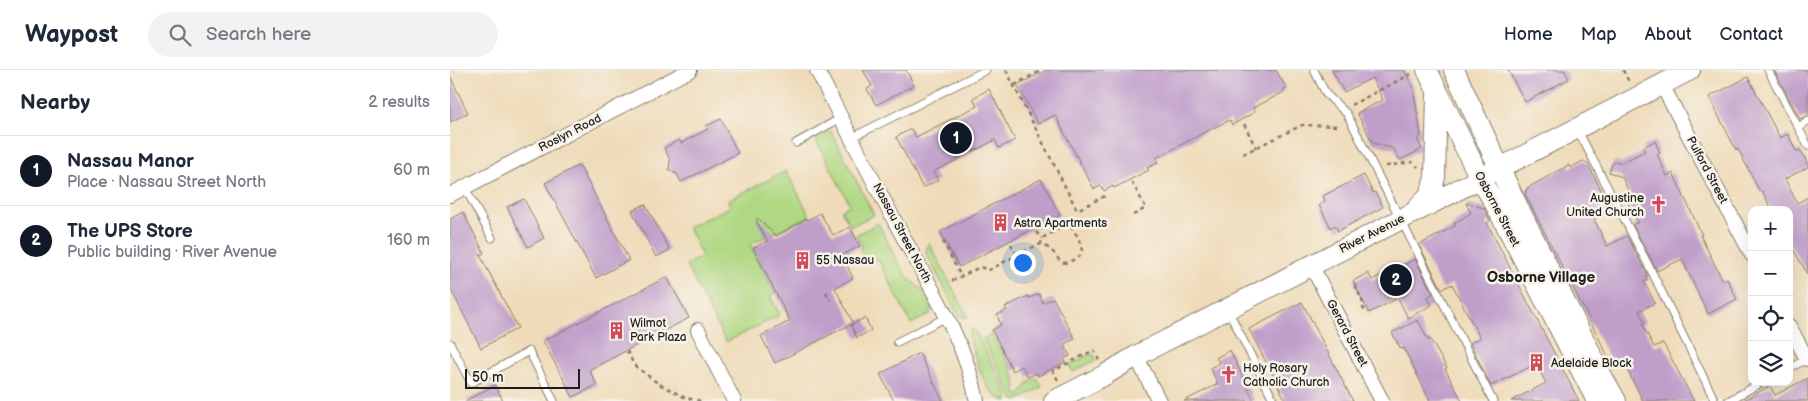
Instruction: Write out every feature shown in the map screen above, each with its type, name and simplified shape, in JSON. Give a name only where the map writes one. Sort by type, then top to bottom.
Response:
[{"type":"main road","name":"Osborne Street","points":[[1454,70],[1598,369],[1616,401]]},
{"type":"main road","name":"River Avenue","points":[[1054,401],[1103,376],[1136,356],[1690,70]]},
{"type":"main road","name":"Osborne Street","points":[[1421,71],[1437,91],[1480,178],[1597,401]]},
{"type":"main road","points":[[1407,216],[1431,194],[1435,177],[1437,91]]},
{"type":"street","name":"Nassau Street North","points":[[817,70],[851,138],[947,317],[968,366],[976,396]]},
{"type":"street","name":"Roslyn Road","points":[[450,195],[684,71]]},
{"type":"street","name":"Pulford Street","points":[[1662,85],[1750,251]]},
{"type":"street","name":"Gerard Street","points":[[1312,266],[1382,401]]},
{"type":"street","points":[[698,330],[734,401]]},
{"type":"street","points":[[1793,333],[1807,359]]},
{"type":"street","points":[[1136,356],[1159,401]]},
{"type":"street","points":[[976,396],[989,401]]},
{"type":"lane","points":[[851,138],[986,70]]},
{"type":"lane","points":[[1314,70],[1326,94],[1347,114],[1407,216],[1493,401]]},
{"type":"lane","points":[[1768,70],[1808,146]]},
{"type":"lane","points":[[796,142],[841,118]]},
{"type":"lane","points":[[1798,127],[1808,122]]},
{"type":"lane","points":[[1577,128],[1653,274],[1715,401]]},
{"type":"lane","points":[[465,188],[492,238]]},
{"type":"lane","points":[[1228,309],[1274,401]]},
{"type":"lane","points":[[897,342],[947,317]]},
{"type":"lane","points":[[450,343],[470,383],[529,351],[554,401]]},
{"type":"lane","points":[[1793,366],[1807,359]]},
{"type":"lane","points":[[1728,401],[1756,386]]},
{"type":"path","points":[[1006,70],[1078,210],[1105,196]]},
{"type":"path","points":[[1014,85],[1042,70]]},
{"type":"path","points":[[1623,70],[1629,82]]},
{"type":"path","points":[[1348,107],[1421,71]]},
{"type":"path","points":[[1244,124],[1256,148]]},
{"type":"path","points":[[1243,154],[1302,125],[1343,126]]},
{"type":"path","points":[[1132,182],[1146,208],[1133,215]]},
{"type":"path","points":[[1041,244],[1049,249],[1057,260],[1064,263],[1079,257],[1082,250],[1078,237],[1069,224],[1042,238]]},
{"type":"path","points":[[1036,232],[1042,238]]},
{"type":"path","points":[[1041,244],[1042,238]]},
{"type":"path","points":[[942,241],[961,276]]},
{"type":"path","points":[[1011,244],[1017,255]]},
{"type":"path","points":[[952,282],[980,267],[989,270],[1041,244]]},
{"type":"path","points":[[1355,284],[1364,305],[1363,308],[1366,310],[1361,313]]},
{"type":"path","points":[[826,292],[830,300]]},
{"type":"path","points":[[1057,379],[1053,372],[1094,350],[1099,360]]},
{"type":"path","points":[[627,351],[634,365],[659,384],[686,398],[702,401]]},
{"type":"green space","points":[[831,131],[874,215],[851,226],[841,210],[850,205],[816,140]]},
{"type":"green space","points":[[786,171],[810,216],[750,244],[775,293],[770,296],[780,315],[726,342],[686,265],[702,256],[688,227],[730,207],[728,200]]},
{"type":"green space","points":[[878,223],[903,270],[924,292],[930,302],[930,314],[911,324],[878,259],[867,264],[860,249],[862,246],[856,235]]},
{"type":"green space","points":[[929,243],[968,317],[962,317],[958,314],[926,253]]},
{"type":"green space","points":[[974,329],[1009,397],[1007,401],[999,398],[986,384],[969,337],[971,330]]},
{"type":"green space","points":[[992,334],[1015,377],[1016,394],[1020,395],[1029,382],[1037,378],[1042,387],[1017,401],[1014,400],[983,339]]},
{"type":"green space","points":[[1090,354],[1094,355],[1096,360],[1073,372],[1069,365]]},
{"type":"building","points":[[863,70],[906,70],[914,85],[876,105],[867,89],[872,86]]},
{"type":"building","points":[[1047,70],[1276,70],[1286,88],[1283,90],[1284,92],[1253,108],[1255,112],[1232,125],[1230,120],[1211,129],[1156,158],[1158,163],[1147,168],[1149,170],[1114,188],[1113,186],[1104,191],[1101,186],[1094,189],[1055,115],[1038,124],[1017,85]]},
{"type":"building","points":[[1332,70],[1404,70],[1413,87],[1421,136],[1417,139],[1422,149],[1400,160],[1394,149],[1373,143],[1357,113],[1383,100],[1372,78],[1344,92]]},
{"type":"building","points":[[1508,70],[1564,70],[1569,79],[1525,102]]},
{"type":"building","points":[[1774,70],[1808,70],[1808,116],[1800,119]]},
{"type":"building","points":[[450,76],[468,113],[450,122]]},
{"type":"building","points":[[1748,77],[1780,138],[1788,134],[1796,151],[1800,150],[1808,164],[1808,167],[1785,179],[1797,203],[1808,197],[1808,275],[1793,249],[1793,206],[1770,206],[1762,191],[1760,192],[1738,149],[1736,150],[1709,97]]},
{"type":"building","points":[[989,89],[1015,140],[999,148],[995,140],[933,172],[938,180],[923,188],[896,137],[911,129],[916,137],[977,106],[973,98]]},
{"type":"building","points":[[721,119],[738,153],[681,182],[677,174],[669,170],[670,160],[664,148],[679,140],[681,143],[708,129],[706,126]]},
{"type":"building","name":"Augustine United Church","points":[[1655,141],[1660,153],[1657,154],[1667,176],[1673,173],[1702,235],[1700,235],[1723,281],[1727,279],[1737,299],[1708,314],[1682,259],[1657,271],[1633,225],[1638,222],[1625,197],[1630,194],[1622,177],[1609,172],[1612,164],[1616,161],[1621,163],[1645,151],[1643,147]]},
{"type":"building","points":[[1583,161],[1588,164],[1611,210],[1594,219],[1607,246],[1627,236],[1648,276],[1646,277],[1648,280],[1644,282],[1655,303],[1639,311],[1645,323],[1642,324],[1654,347],[1663,343],[1694,401],[1643,401],[1624,363],[1614,368],[1525,194],[1527,188],[1569,165],[1570,168]]},
{"type":"building","points":[[579,165],[629,260],[596,278],[545,183]]},
{"type":"building","points":[[1364,175],[1383,207],[1338,231],[1335,225],[1331,228],[1319,205],[1325,201],[1323,196]]},
{"type":"building","name":"Astra Apartments","points":[[1041,179],[1060,215],[959,267],[940,232]]},
{"type":"building","points":[[524,199],[544,238],[528,247],[507,207]]},
{"type":"building","points":[[1466,203],[1484,208],[1490,221],[1487,223],[1579,401],[1511,401],[1546,383],[1536,364],[1491,386],[1470,343],[1480,338],[1452,284],[1442,289],[1419,245],[1455,226],[1454,223],[1471,213]]},
{"type":"building","points":[[645,204],[670,250],[656,257],[632,211]]},
{"type":"building","points":[[463,212],[484,253],[480,255],[518,328],[481,348],[450,288],[450,219]]},
{"type":"building","name":"55 Nassau","points":[[820,213],[833,235],[850,227],[860,246],[842,255],[853,278],[835,288],[853,323],[775,363],[761,336],[790,321],[753,248],[767,241],[756,220],[758,218],[776,236]]},
{"type":"building","points":[[1415,259],[1433,294],[1427,297],[1432,305],[1408,318],[1398,298],[1369,313],[1353,281],[1368,273],[1372,280]]},
{"type":"building","name":"Wilmot Park Plaza","points":[[667,277],[689,318],[589,370],[597,385],[573,397],[543,341]]},
{"type":"building","points":[[1039,294],[1043,303],[1053,298],[1075,339],[1064,344],[1070,356],[1064,359],[1066,362],[1038,376],[1037,373],[1028,377],[1022,366],[1013,371],[992,330],[1001,325],[997,315],[1007,310],[1005,307],[1028,296],[1029,298]]},
{"type":"building","points":[[1302,302],[1353,401],[1286,401],[1249,329]]},
{"type":"building","points":[[865,318],[871,330],[857,338],[851,325]]},
{"type":"building","points":[[1418,320],[1428,340],[1430,339],[1447,368],[1445,369],[1462,401],[1430,401],[1404,348],[1401,349],[1392,333]]},
{"type":"building","name":"Holy Rosary Catholic Church","points":[[1230,350],[1254,401],[1184,401],[1218,384],[1210,368],[1220,363],[1216,358]]},
{"type":"building","points":[[919,353],[943,401],[894,401],[880,374]]},
{"type":"building","points":[[1808,378],[1808,401],[1742,401],[1770,386],[1775,395]]},
{"type":"building","points":[[495,385],[503,401],[465,401]]},
{"type":"place","name":"Nassau Manor","points":[[956,138]]},
{"type":"place","name":"Augustine United Church","points":[[1658,205]]},
{"type":"place","name":"Astra Apartments","points":[[1000,223]]},
{"type":"place","name":"55 Nassau","points":[[802,260]]},
{"type":"place","name":"The UPS Store","points":[[1396,280]]},
{"type":"place","name":"Wilmot Park Plaza","points":[[616,330]]},
{"type":"place","name":"Adelaide Block","points":[[1537,363]]},
{"type":"place","name":"Holy Rosary Catholic Church","points":[[1229,375]]},
{"type":"district","name":"Osborne Village","points":[[1541,277]]}]
